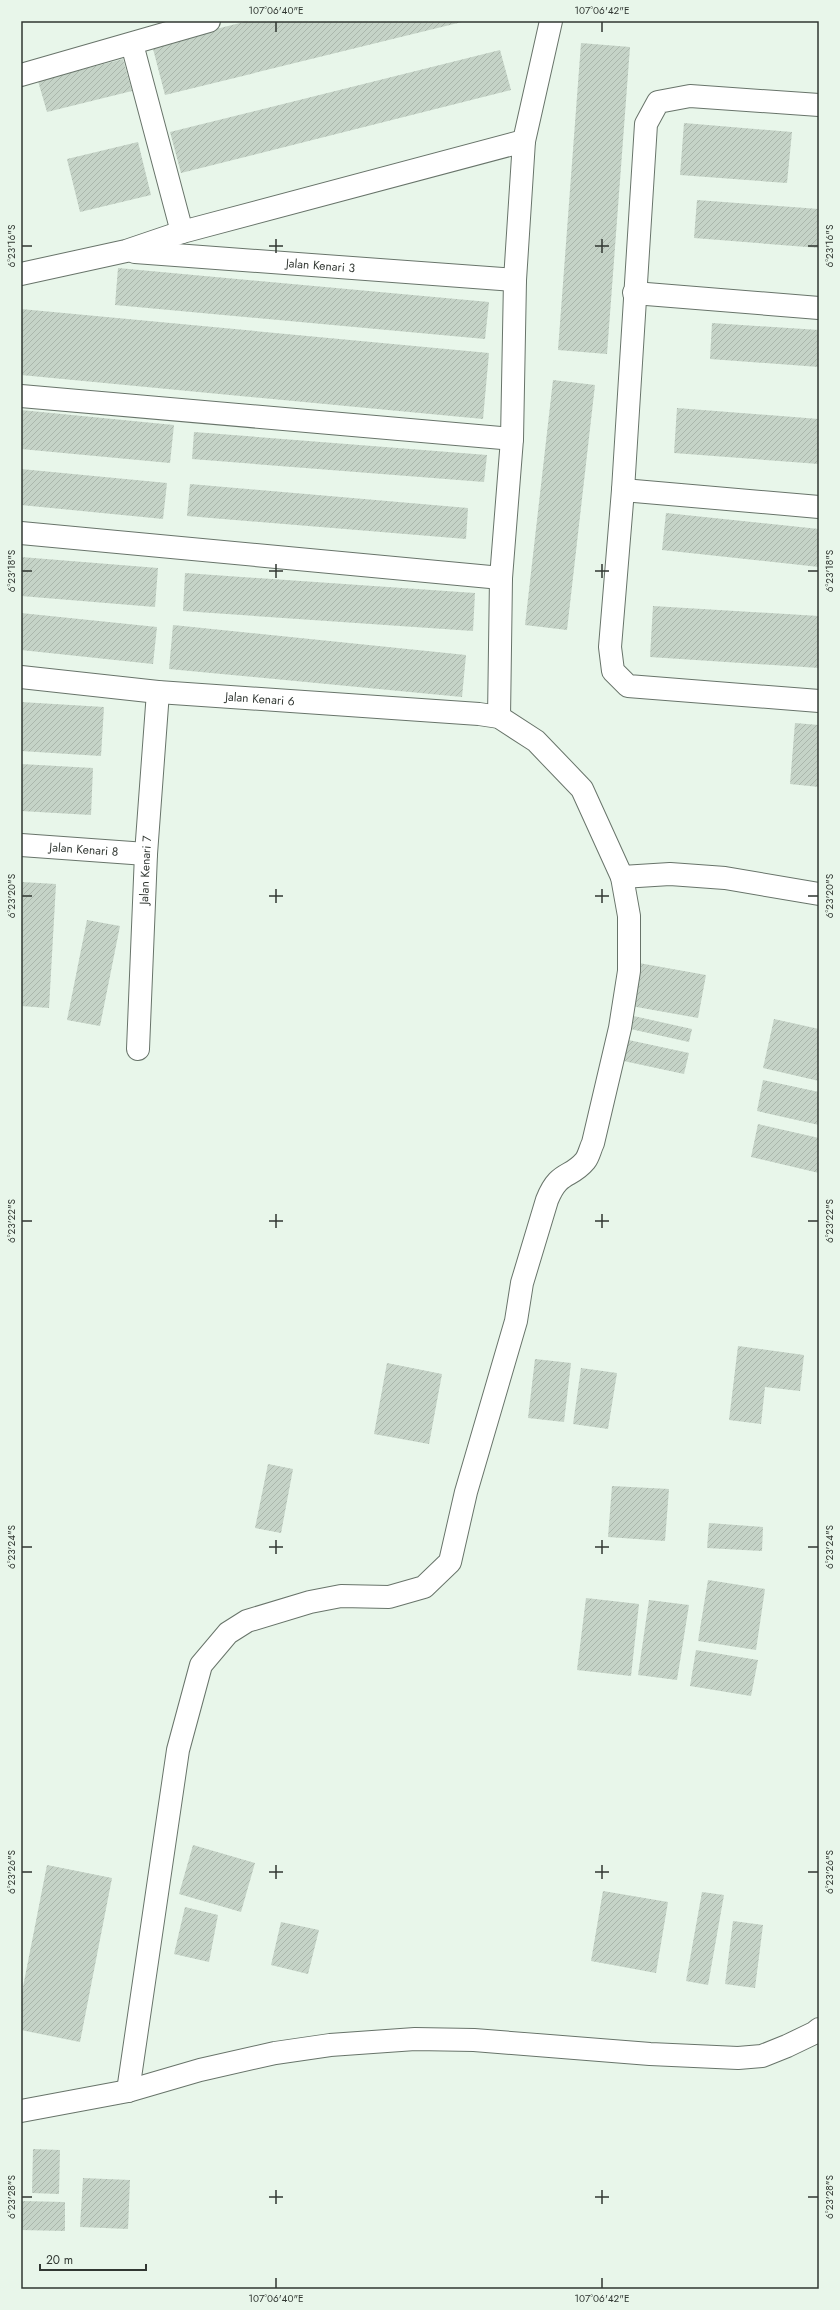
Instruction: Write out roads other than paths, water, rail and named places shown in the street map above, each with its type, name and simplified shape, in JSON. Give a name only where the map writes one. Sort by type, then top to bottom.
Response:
[{"type":"street","points":[[21,75],[210,21]]},
{"type":"street","points":[[128,2091],[178,1750],[202,1665],[228,1632],[247,1621],[310,1602],[341,1596],[389,1597],[424,1587],[450,1562],[466,1492],[516,1321],[522,1283],[548,1200],[553,1186],[560,1177],[578,1167],[586,1160],[592,1143],[620,1028],[629,971],[629,916],[622,877],[582,789],[536,741],[499,717],[501,578],[512,439],[515,280],[524,141],[551,21]]},
{"type":"street","points":[[132,44],[182,232]]},
{"type":"street","points":[[819,105],[690,96],[658,102],[646,124],[634,293],[623,490],[610,647],[613,671],[619,679],[628,686],[819,701]]},
{"type":"street","points":[[21,274],[126,251],[182,232],[524,141]]},
{"type":"street","name":"Jalan Kenari 3","points":[[126,251],[515,280]]},
{"type":"street","points":[[634,293],[819,308]]},
{"type":"street","points":[[21,396],[512,439]]},
{"type":"street","points":[[623,490],[819,507]]},
{"type":"street","points":[[21,533],[501,578]]},
{"type":"street","name":"Jalan Kenari 6","points":[[21,677],[158,692],[479,714],[499,717]]},
{"type":"street","name":"Jalan Kenari 7","points":[[138,1049],[146,854],[158,692]]},
{"type":"street","name":"Jalan Kenari 8","points":[[21,845],[146,854]]},
{"type":"street","points":[[622,877],[670,874],[725,878],[819,894]]},
{"type":"street","points":[[21,2111],[128,2091],[200,2070],[275,2053],[330,2045],[415,2039],[474,2040],[650,2054],[738,2058],[762,2056],[788,2046],[819,2029]]}]
